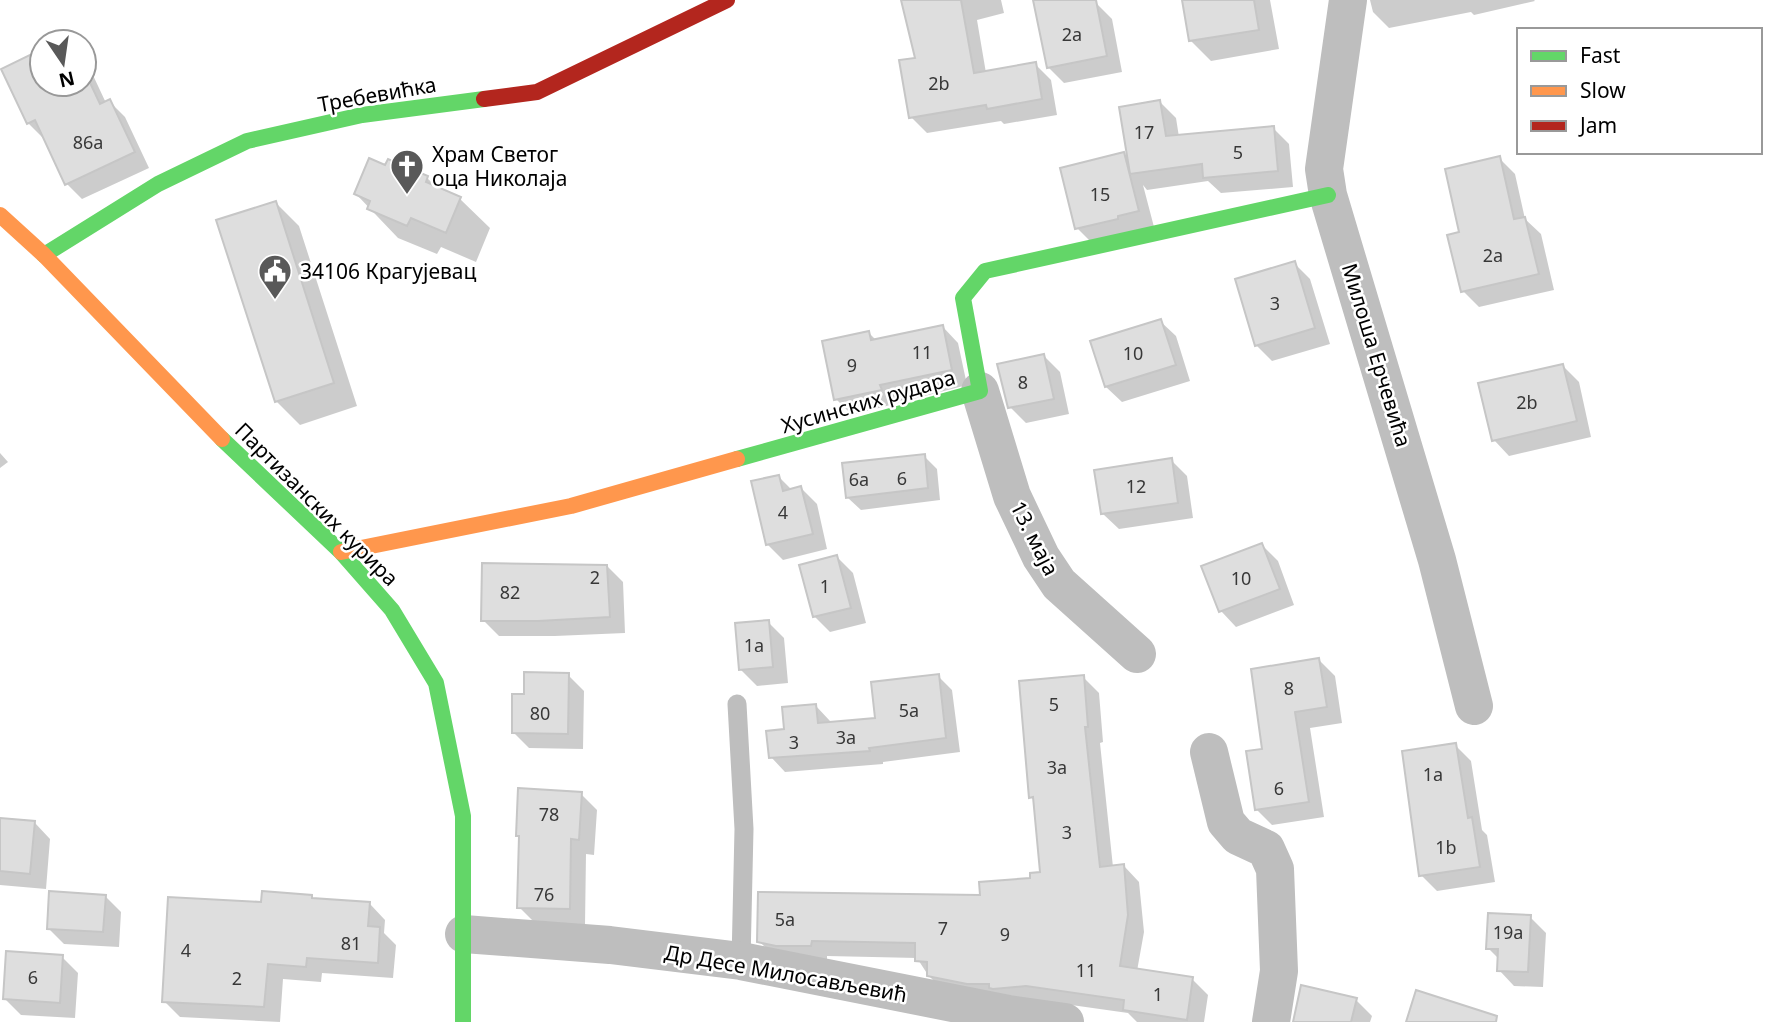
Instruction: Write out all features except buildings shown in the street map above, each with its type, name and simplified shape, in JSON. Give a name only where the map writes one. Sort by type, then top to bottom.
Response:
[{"type":"street","name":"Требевићка","points":[[44,255],[158,184],[247,141],[362,116],[537,92],[727,0]]},
{"type":"street","name":"Милоша Ерчевића","points":[[1348,0],[1324,169],[1328,195],[1437,560],[1474,706]]},
{"type":"street","name":"Хусинских рудара","points":[[341,552],[571,506],[980,391],[963,298],[985,271],[1328,195]]},
{"type":"street","name":"Партизанских курира","points":[[0,215],[44,255],[226,443],[341,552],[393,610],[436,683],[463,816],[463,1022]]},
{"type":"street","name":"13. маја","points":[[980,391],[1013,496],[1041,557],[1059,584],[1137,654]]},
{"type":"street","points":[[1209,752],[1226,822],[1238,836],[1266,849],[1275,869],[1279,971],[1271,1022]]},
{"type":"street","name":"Др Десе Милосављевић","points":[[464,934],[610,945],[741,961],[1008,1014],[1065,1022]]},
{"type":"lane","points":[[737,704],[744,829],[741,961]]},
{"type":"traffic: fast","points":[[44,255],[158,184],[247,141],[362,115],[484,99]]},
{"type":"traffic: fast","points":[[737,459],[980,391],[963,298],[985,271],[1328,195]]},
{"type":"traffic: fast","points":[[222,439],[341,552],[392,610],[436,683],[463,816],[463,1022]]},
{"type":"traffic: slow","points":[[0,215],[44,255],[222,439]]},
{"type":"traffic: slow","points":[[341,552],[571,506],[737,459]]},
{"type":"traffic: jam","points":[[484,99],[537,92],[727,0]]},
{"type":"place","name":"Храм Светог оца Николаја","points":[[407,196]]},
{"type":"place","name":"34106 Крагујевац","points":[[275,301]]}]
